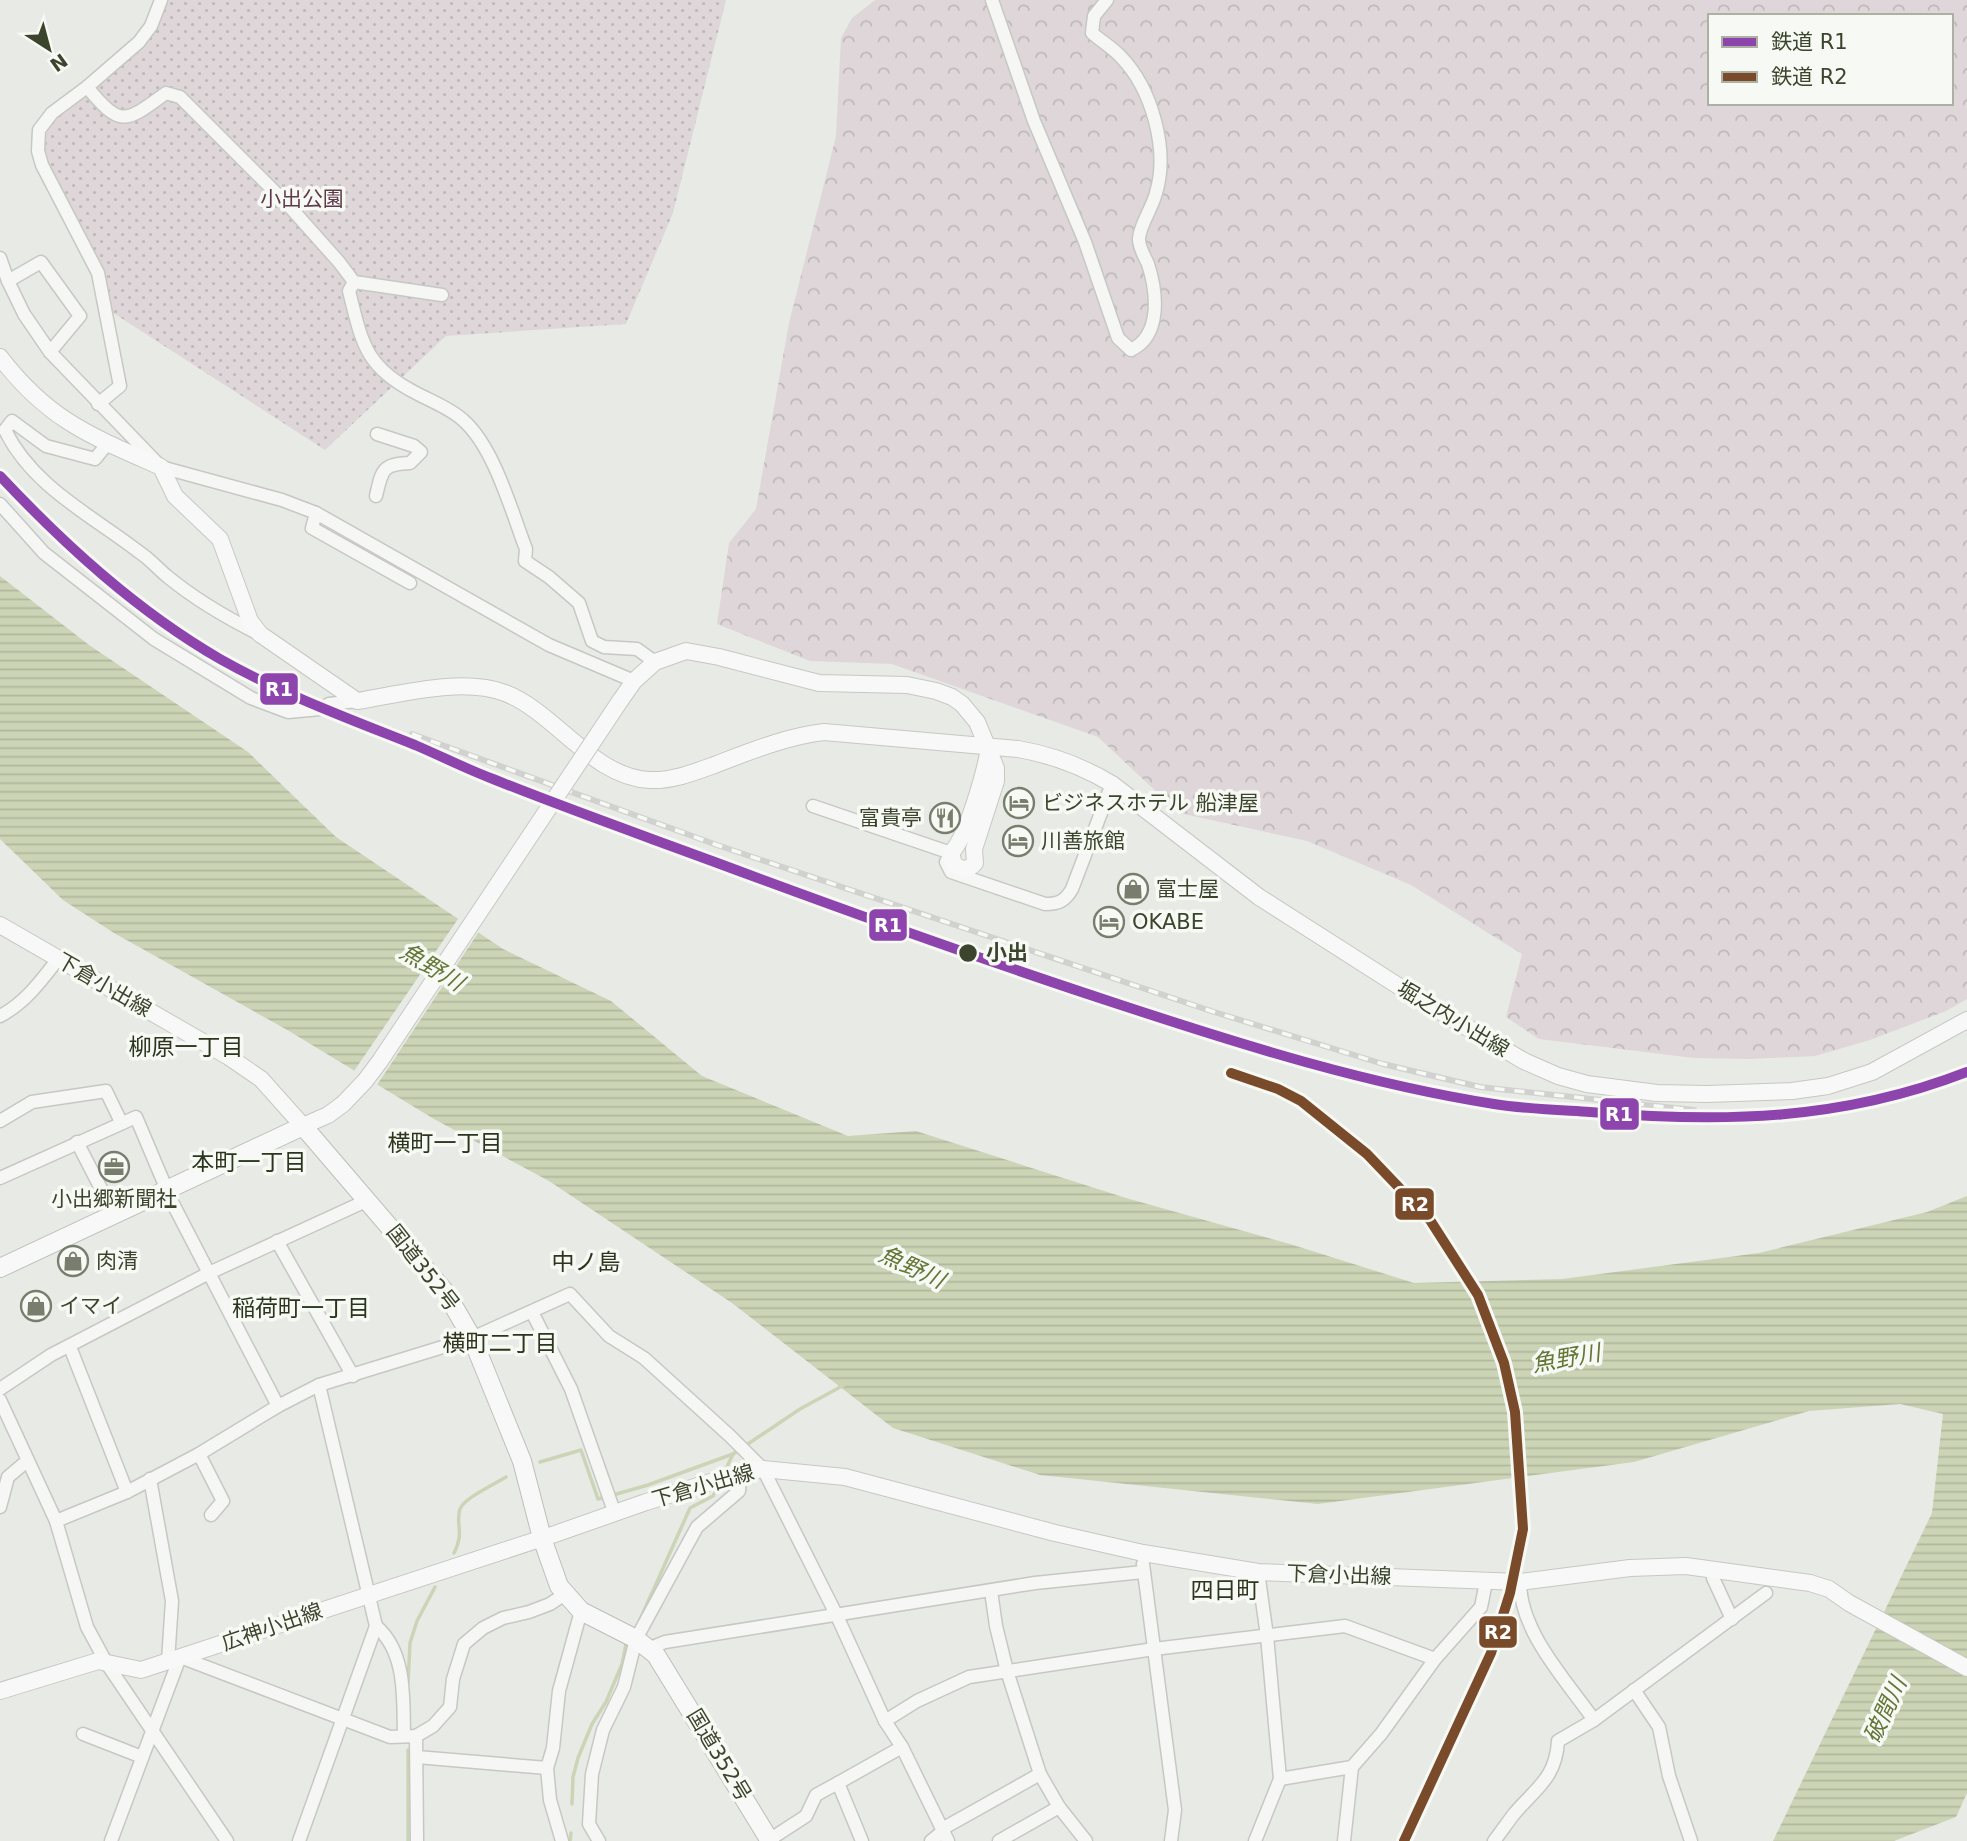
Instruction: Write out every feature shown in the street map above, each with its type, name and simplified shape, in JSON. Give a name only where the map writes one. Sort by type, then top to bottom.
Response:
[{"type":"highway","points":[[0,1269],[303,1126]]},
{"type":"highway","name":"国道352号","points":[[303,1126],[446,1293],[472,1338],[522,1461],[542,1538],[554,1575],[565,1594],[581,1611],[643,1644],[687,1703],[770,1840]]},
{"type":"main road","points":[[0,356],[18,380],[40,402],[84,433],[161,467],[175,496],[220,538],[250,621],[260,634],[357,701]]},
{"type":"main road","points":[[303,1126],[328,1115],[365,1081],[620,701],[634,681],[655,662],[686,651],[819,683],[907,685],[929,689],[962,704],[977,722],[989,748],[997,776],[974,849],[975,863],[967,869],[960,868],[954,864],[951,853],[960,841],[986,767],[989,748]]},
{"type":"main road","name":"堀之内小出線","points":[[357,701],[456,687],[485,687],[506,693],[525,703],[609,767],[630,777],[650,780],[680,777],[808,734],[865,735],[1048,754],[1088,769],[1112,784],[1282,913],[1479,1036],[1524,1061],[1577,1081],[1657,1093],[1752,1094],[1828,1086],[1872,1072],[1967,1020]]},
{"type":"main road","name":"下倉小出線","points":[[0,925],[229,1057],[261,1079],[303,1126]]},
{"type":"main road","name":"下倉小出線","points":[[542,1538],[610,1503],[740,1473],[763,1469],[845,1476],[1055,1533],[1143,1553],[1258,1572],[1520,1582],[1630,1569],[1686,1566],[1810,1583],[1829,1589],[1849,1603],[1967,1668]]},
{"type":"main road","name":"広神小出線","points":[[0,1691],[99,1661],[141,1670],[542,1538]]},
{"type":"street","points":[[98,404],[120,386],[99,273],[42,165],[38,151],[39,130],[52,113],[139,42],[151,26],[160,0]]},
{"type":"street","points":[[992,0],[1034,121],[1085,242],[1118,338],[1131,350],[1140,346],[1150,334],[1155,302],[1153,284],[1139,239],[1156,194],[1160,157],[1154,116],[1146,94],[1122,58],[1092,33],[1094,16],[1107,0]]},
{"type":"street","points":[[87,87],[106,111],[118,118],[130,118],[166,93],[180,97],[289,206],[339,261],[354,282],[442,295]]},
{"type":"street","points":[[0,258],[24,314],[50,352],[161,467],[282,500],[316,513],[549,645],[634,681]]},
{"type":"street","points":[[8,281],[41,262],[80,316],[50,352]]},
{"type":"street","points":[[354,282],[349,291],[363,344],[382,372],[462,419],[479,439],[526,549],[526,561],[579,603],[592,641],[604,647],[637,649],[655,662]]},
{"type":"street","points":[[108,443],[95,459],[46,446],[12,421],[5,430],[13,446],[66,501],[141,553],[167,577],[226,618],[260,634]]},
{"type":"street","points":[[376,496],[385,470],[392,464],[410,463],[421,452],[414,446],[377,434]]},
{"type":"street","points":[[0,504],[44,553],[154,639],[251,698],[288,712],[357,701]]},
{"type":"street","points":[[316,513],[312,528],[410,583]]},
{"type":"street","points":[[813,806],[951,853],[946,862],[951,872],[1045,904],[1057,904],[1065,900],[1072,889],[1112,784]]},
{"type":"street","points":[[0,1016],[15,1008],[58,959]]},
{"type":"street","points":[[0,1121],[32,1102],[106,1091],[121,1122]]},
{"type":"street","points":[[0,1178],[136,1117],[167,1190],[278,1406]]},
{"type":"street","points":[[78,1142],[114,1214]]},
{"type":"street","points":[[0,1389],[51,1355],[209,1273],[368,1200]]},
{"type":"street","points":[[277,1241],[352,1376]]},
{"type":"street","points":[[56,1521],[127,1492],[319,1385],[472,1338],[570,1294],[610,1336],[645,1358],[763,1469],[837,1616],[885,1721],[902,1747],[945,1833]]},
{"type":"street","points":[[532,1312],[571,1389],[610,1503]]},
{"type":"street","points":[[70,1347],[127,1492]]},
{"type":"street","points":[[299,1841],[376,1626],[319,1385]]},
{"type":"street","points":[[0,1400],[56,1521],[87,1627],[107,1664],[227,1841]]},
{"type":"street","points":[[199,1454],[223,1501],[211,1515]]},
{"type":"street","points":[[0,1507],[4,1477],[27,1461]]},
{"type":"street","points":[[599,1841],[589,1825],[592,1774],[603,1730],[697,1527],[738,1490],[740,1473]]},
{"type":"street","points":[[111,1841],[152,1731],[174,1659],[172,1601],[150,1479]]},
{"type":"street","points":[[1143,1553],[1143,1572],[1175,1810],[1171,1841]]},
{"type":"street","points":[[1714,1570],[1713,1578],[1732,1619]]},
{"type":"street","points":[[643,1644],[837,1616],[1035,1583],[1143,1572]]},
{"type":"street","points":[[1255,1841],[1280,1779],[1267,1636],[1258,1572]]},
{"type":"street","points":[[1344,1841],[1352,1767],[1381,1734],[1435,1659],[1481,1606],[1486,1582]]},
{"type":"street","points":[[1520,1582],[1520,1595],[1532,1634],[1594,1720]]},
{"type":"street","points":[[991,1591],[1007,1671],[1040,1774],[1059,1807],[1086,1841]]},
{"type":"street","points":[[1494,1841],[1512,1816],[1549,1776],[1557,1758],[1558,1741],[1594,1720],[1766,1593]]},
{"type":"street","points":[[174,1659],[390,1737],[410,1736],[433,1726],[450,1707],[453,1679],[464,1644],[483,1628],[503,1618],[550,1604],[565,1594]]},
{"type":"street","points":[[562,1841],[550,1800],[547,1768],[553,1748],[559,1691],[581,1611]]},
{"type":"street","points":[[376,1626],[385,1634],[402,1675],[410,1736],[417,1757],[417,1841]]},
{"type":"street","points":[[885,1721],[917,1701],[969,1677],[1154,1649],[1345,1626],[1435,1659]]},
{"type":"street","points":[[1634,1690],[1659,1727],[1670,1776],[1691,1841]]},
{"type":"street","points":[[83,1734],[142,1757]]},
{"type":"street","points":[[770,1840],[806,1816],[816,1795],[902,1747]]},
{"type":"street","points":[[417,1757],[547,1768]]},
{"type":"street","points":[[1280,1779],[1352,1767]]},
{"type":"street","points":[[931,1841],[1040,1774]]},
{"type":"street","points":[[838,1783],[862,1841]]},
{"type":"street","points":[[999,1841],[1059,1807]]},
{"type":"green space","name":"小出公園","points":[[161,0],[726,0],[673,213],[626,324],[446,336],[325,450],[104,307],[98,273],[42,165],[39,130],[139,42]]},
{"type":"green space","points":[[875,0],[1967,0],[1967,999],[1946,1011],[1870,1040],[1815,1056],[1694,1058],[1539,1039],[1506,1017],[1522,954],[1411,885],[1307,841],[1179,813],[1098,737],[892,664],[810,661],[717,624],[729,543],[756,509],[789,323],[836,136],[841,38],[852,18]]},
{"type":"water","points":[[0,576],[89,645],[248,752],[336,837],[503,949],[611,1001],[702,1076],[848,1136],[916,1131],[1126,1198],[1290,1244],[1414,1283],[1562,1279],[1759,1253],[1927,1212],[1967,1196],[1967,1793],[1956,1817],[1894,1841],[1773,1841],[1932,1513],[1943,1414],[1900,1404],[1809,1411],[1634,1462],[1318,1504],[1040,1475],[893,1428],[732,1303],[549,1181],[434,1119],[289,1031],[114,933],[63,900],[0,839]]},
{"type":"pier","points":[[460,916],[480,930],[375,1088],[352,1074]]},
{"type":"waterway","points":[[613,1495],[733,1454],[800,1409],[844,1385]]},
{"type":"waterway","points":[[540,1462],[581,1450],[598,1499],[605,1497]]},
{"type":"waterway","points":[[725,1471],[733,1454]]},
{"type":"waterway","points":[[454,1553],[459,1539],[460,1509],[473,1496],[506,1477]]},
{"type":"waterway","points":[[639,1622],[690,1508],[713,1496],[719,1484]]},
{"type":"waterway","points":[[408,1683],[410,1643],[417,1621],[435,1587]]},
{"type":"waterway","points":[[572,1804],[573,1777],[578,1758],[592,1724],[606,1702],[622,1664],[626,1644]]},
{"type":"waterway","points":[[408,1750],[408,1841]]},
{"type":"waterway","points":[[570,1841],[571,1833]]},
{"type":"railway","points":[[0,476],[76,552],[160,620],[220,659],[292,695],[520,790],[815,899],[1072,989],[1261,1049],[1353,1075],[1494,1104],[1687,1117],[1734,1117],[1827,1109],[1920,1088],[1967,1072]]},
{"type":"railway","points":[[412,734],[717,845],[1211,1011],[1383,1064],[1480,1087],[1694,1110]]},
{"type":"rail line","name":"R1","points":[[0,476],[76,552],[160,620],[220,659],[292,695],[520,790],[815,899],[1072,989],[1261,1049],[1353,1075],[1494,1104],[1687,1117],[1734,1117],[1827,1109],[1920,1088],[1967,1072]]},
{"type":"rail line","name":"R2","points":[[1231,1073],[1278,1089],[1301,1101],[1367,1154],[1430,1220],[1478,1295],[1504,1363],[1515,1412],[1523,1529],[1510,1593],[1491,1653],[1404,1841]]},
{"type":"place","name":"ビジネスホテル 船津屋","points":[[1019,803]]},
{"type":"place","name":"富貴亭","points":[[945,818]]},
{"type":"place","name":"川善旅館","points":[[1018,841]]},
{"type":"place","name":"富士屋","points":[[1133,889]]},
{"type":"place","name":"OKABE","points":[[1109,922]]},
{"type":"place","name":"小出","points":[[968,953]]},
{"type":"place","name":"小出郷新聞社","points":[[114,1167]]},
{"type":"place","name":"肉清","points":[[73,1261]]},
{"type":"place","name":"イマイ","points":[[36,1306]]},
{"type":"district","name":"柳原一丁目","points":[[186,1047]]},
{"type":"district","name":"横町一丁目","points":[[445,1143]]},
{"type":"district","name":"本町一丁目","points":[[249,1162]]},
{"type":"district","name":"中ノ島","points":[[586,1262]]},
{"type":"district","name":"稲荷町一丁目","points":[[301,1308]]},
{"type":"district","name":"横町二丁目","points":[[500,1343]]},
{"type":"district","name":"四日町","points":[[1225,1590]]},
{"type":"water label","name":"魚野川","points":[[432,967]]},
{"type":"water label","name":"魚野川","points":[[912,1267]]},
{"type":"water label","name":"魚野川","points":[[1566,1358]]},
{"type":"water label","name":"破間川","points":[[1885,1710]]}]
